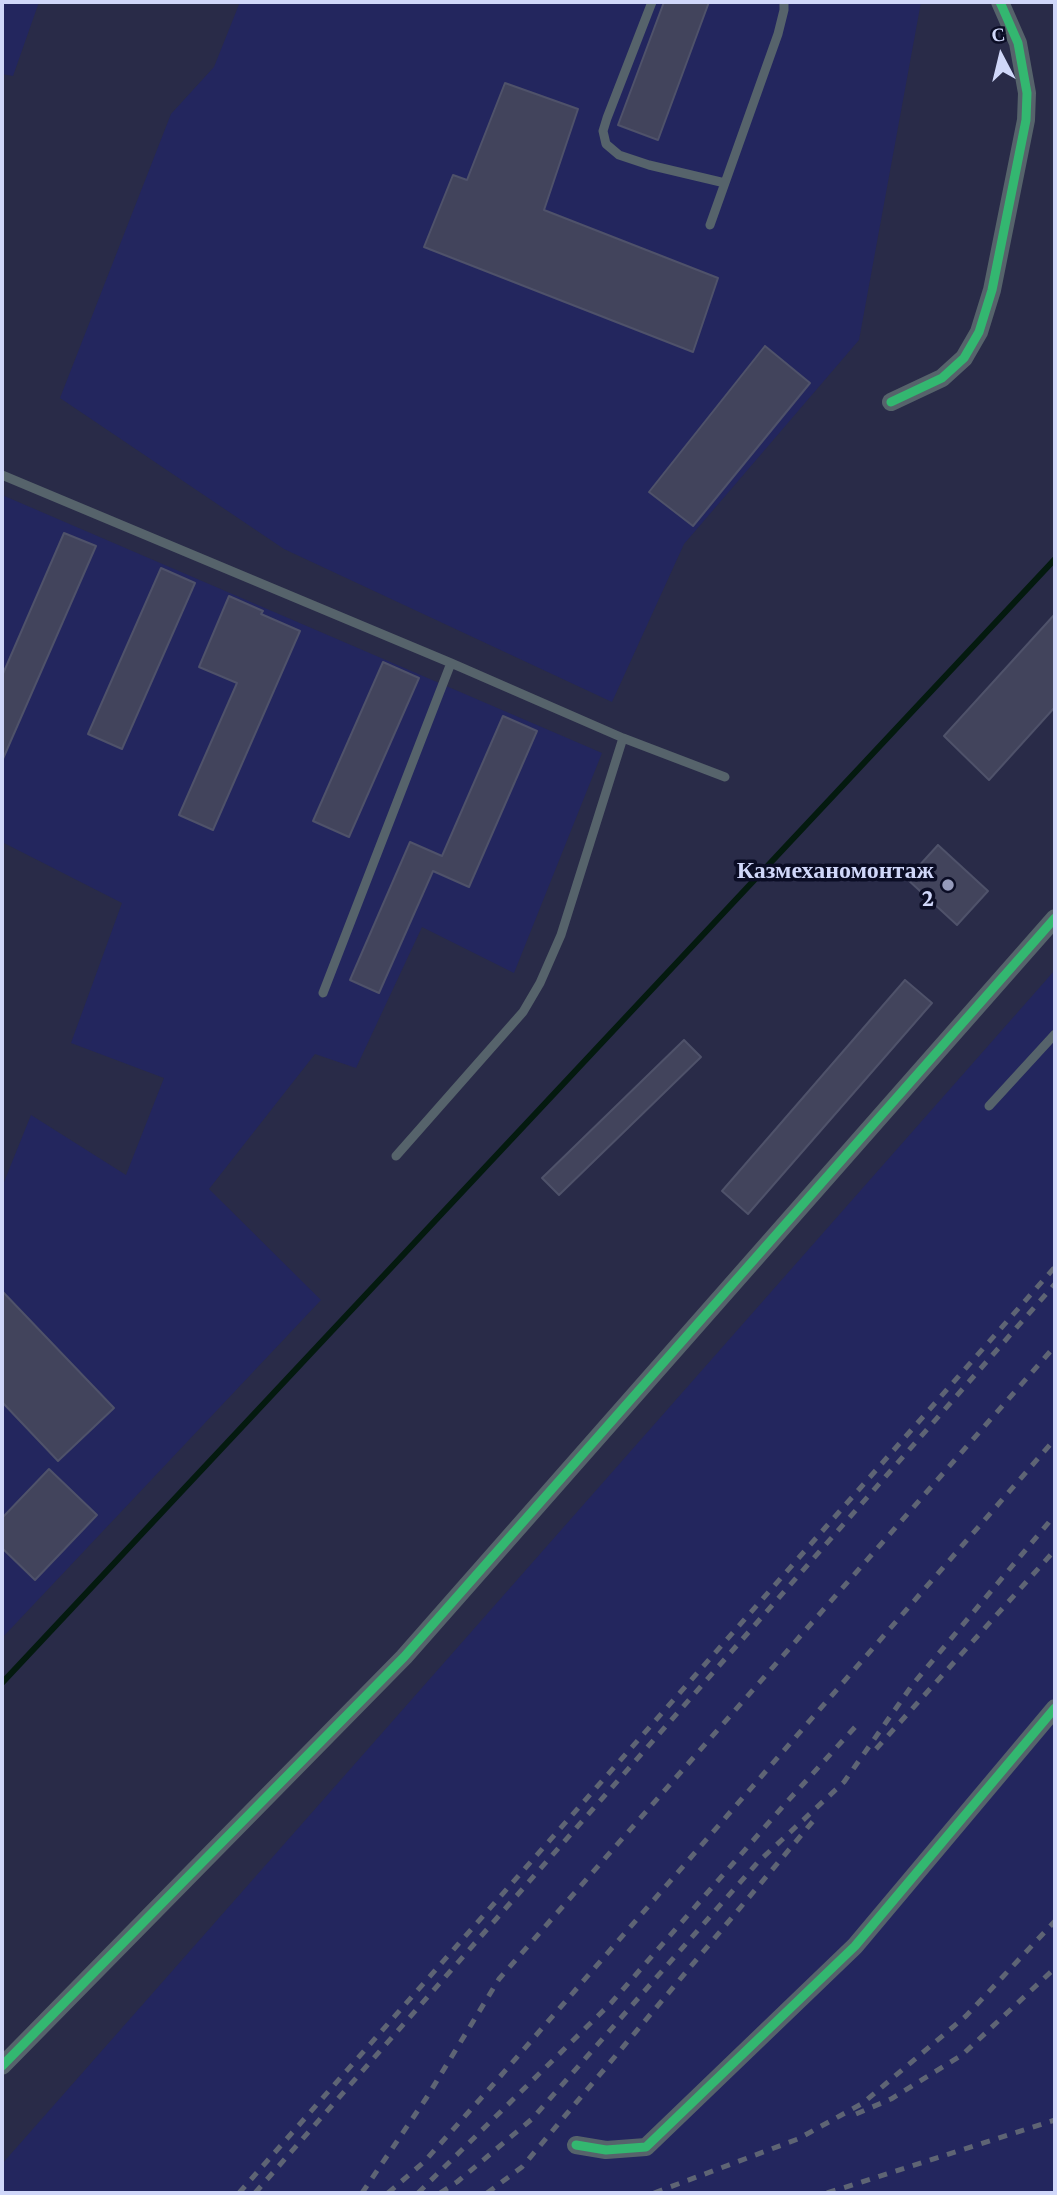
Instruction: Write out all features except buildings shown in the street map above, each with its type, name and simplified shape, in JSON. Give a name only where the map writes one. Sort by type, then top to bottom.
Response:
[{"type":"street","points":[[891,402],[942,378],[964,358],[979,332],[992,290],[1026,120],[1027,93],[1018,43],[1000,2]]},
{"type":"street","points":[[2,2066],[404,1657],[1055,918]]},
{"type":"street","points":[[576,2145],[606,2150],[646,2147],[855,1946],[1055,1707]]},
{"type":"lane","points":[[652,2],[607,118],[603,131],[606,145],[619,155],[649,165],[724,183]]},
{"type":"lane","points":[[710,225],[778,34],[784,2]]},
{"type":"lane","points":[[2,475],[623,738],[725,777]]},
{"type":"lane","points":[[323,993],[451,663]]},
{"type":"lane","points":[[396,1156],[523,1012],[540,983],[561,935],[623,738]]},
{"type":"lane","points":[[989,1106],[1055,1034]]},
{"type":"shaded area","points":[[2,2],[39,2],[13,76],[2,74]]},
{"type":"shaded area","points":[[240,2],[921,2],[859,340],[684,544],[612,702],[284,549],[60,398],[171,114],[214,67]]},
{"type":"shaded area","points":[[2,495],[602,753],[514,973],[422,927],[356,1068],[315,1054],[209,1189],[321,1300],[2,1638],[2,1187],[31,1115],[126,1175],[164,1078],[71,1043],[122,903],[2,842]]},
{"type":"shaded area","points":[[1055,970],[1055,2193],[2,2193],[2,2164]]},
{"type":"waterway","points":[[2,1683],[1055,559]]},
{"type":"railway","points":[[239,2193],[1055,1267]]},
{"type":"railway","points":[[255,2193],[1055,1284]]},
{"type":"railway","points":[[362,2193],[427,2097],[499,1979],[1055,1346]]},
{"type":"railway","points":[[388,2193],[424,2162],[491,2087],[1055,1439]]},
{"type":"railway","points":[[440,2193],[532,2119],[758,1862],[844,1782],[913,1684],[1055,1515]]},
{"type":"railway","points":[[876,1749],[1055,1550]]},
{"type":"railway","points":[[418,2193],[611,2003],[856,1726]]},
{"type":"railway","points":[[487,2193],[522,2167],[814,1820]]},
{"type":"railway","points":[[654,2193],[798,2139],[863,2103],[966,2016],[1055,1921]]},
{"type":"railway","points":[[856,2114],[891,2099],[962,2055],[1055,1968]]},
{"type":"railway","points":[[827,2193],[1055,2120]]},
{"type":"cycle path","points":[[891,402],[942,378],[964,358],[979,332],[992,290],[1026,120],[1027,93],[1018,43],[1000,2]]},
{"type":"cycle path","points":[[2,2066],[404,1657],[1055,918]]},
{"type":"cycle path","points":[[576,2145],[606,2150],[646,2147],[855,1946],[1055,1708]]},
{"type":"place","name":"Казмеханомонтаж 2","points":[[948,885]]}]
